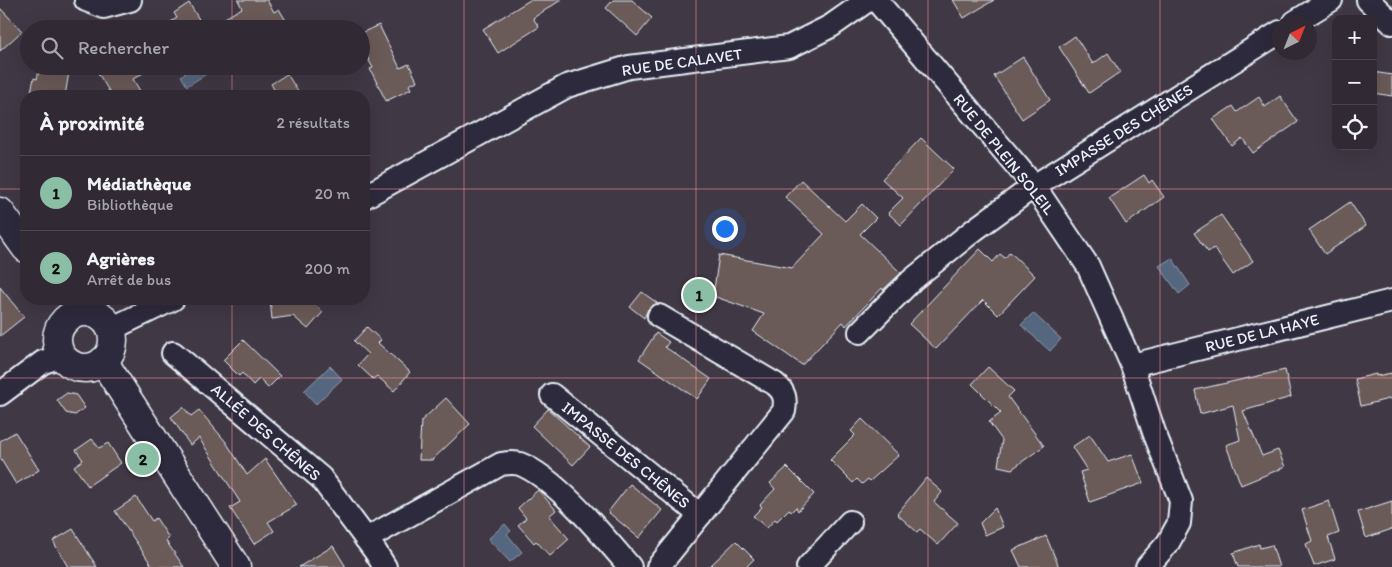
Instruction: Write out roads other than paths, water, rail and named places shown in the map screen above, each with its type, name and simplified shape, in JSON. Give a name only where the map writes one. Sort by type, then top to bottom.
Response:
[{"type":"main road","points":[[0,212],[20,240]]},
{"type":"main road","points":[[68,307],[100,316],[111,329],[112,347],[103,361],[95,366],[86,368],[77,366],[62,356],[57,340],[58,332],[68,307]]},
{"type":"main road","points":[[103,361],[236,567]]},
{"type":"street","points":[[86,0],[104,7],[130,0]]},
{"type":"street","name":"RUE DE CALAVET","points":[[370,194],[567,86],[629,68],[789,47],[831,26],[868,0]]},
{"type":"street","name":"RUE DE PLEIN SOLEIL","points":[[876,0],[1034,186],[1088,266],[1132,365],[1154,432],[1181,501],[1178,523],[1168,543],[1147,567]]},
{"type":"street","points":[[1306,15],[1331,0]]},
{"type":"street","points":[[1368,0],[1392,23]]},
{"type":"street","name":"IMPASSE DES CHÊNES","points":[[860,332],[919,275],[974,230],[1034,186],[1272,37]]},
{"type":"street","name":"RUE DE LA HAYE","points":[[1132,365],[1392,301]]},
{"type":"street","points":[[111,329],[161,305]]},
{"type":"street","name":"IMPASSE DES CHÊNES","points":[[658,567],[784,411],[786,399],[782,390],[775,384],[659,316]]},
{"type":"street","name":"ALLÉE DES CHÊNES","points":[[173,353],[321,478],[385,567]]},
{"type":"street","points":[[0,394],[43,362],[62,356]]},
{"type":"street","name":"IMPASSE DES CHÊNES","points":[[552,395],[700,515]]},
{"type":"street","points":[[366,539],[501,464],[518,463],[533,471],[556,489],[598,531],[630,567]]},
{"type":"street","points":[[808,567],[850,522]]},
{"type":"water","points":[[182,75],[205,75],[187,86],[181,76]]},
{"type":"water","points":[[1172,258],[1190,285],[1179,294],[1159,266]]},
{"type":"water","points":[[1033,313],[1061,339],[1050,351],[1021,325]]},
{"type":"water","points":[[330,366],[342,379],[316,404],[304,391]]},
{"type":"water","points":[[505,524],[511,531],[507,534],[522,552],[510,562],[488,539]]},
{"type":"place","name":"Médiathèque","points":[[699,295]]},
{"type":"place","name":"Agrières","points":[[143,459]]}]
